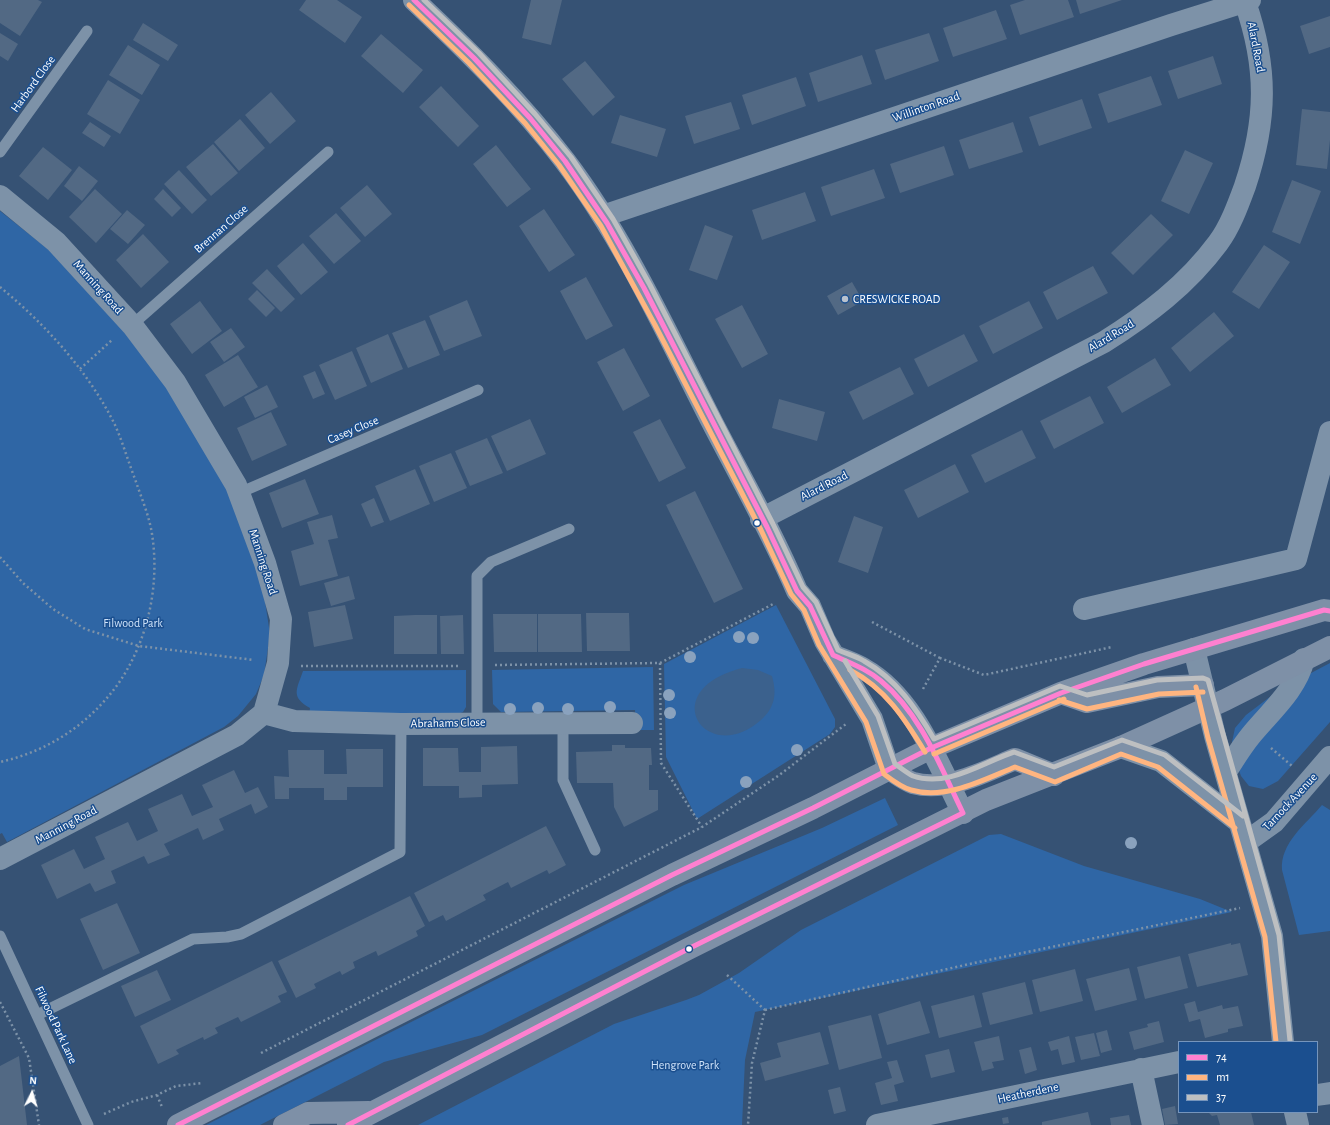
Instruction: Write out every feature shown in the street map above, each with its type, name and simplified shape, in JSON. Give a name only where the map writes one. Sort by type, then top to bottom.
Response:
[{"type":"highway","points":[[171,1118],[672,874],[813,808],[931,748],[1061,693],[1144,664],[1324,610],[1330,611]]},
{"type":"highway","points":[[348,1125],[681,953],[986,800],[1054,775],[1121,747],[1225,700],[1330,647]]},
{"type":"highway","points":[[1061,693],[1087,702],[1158,687],[1202,685]]},
{"type":"highway","points":[[889,769],[911,782],[929,786],[974,777],[1015,759],[1054,775]]},
{"type":"highway","points":[[284,1125],[308,1113],[374,1112]]},
{"type":"street","points":[[414,0],[472,54],[516,102],[566,162],[603,216],[671,341],[797,591],[810,606],[833,655],[872,719],[889,769]]},
{"type":"street","name":"Willinton Road","points":[[603,216],[1171,25],[1248,1]]},
{"type":"street","name":"Alard Road","points":[[761,519],[1104,342],[1139,320],[1182,285],[1219,243],[1232,220],[1252,166],[1260,130],[1262,66],[1256,32],[1248,1]]},
{"type":"street","name":"Manning Road","points":[[0,196],[56,242],[132,325],[175,382],[239,493],[265,563],[281,620],[278,663],[264,713],[237,734],[0,859]]},
{"type":"street","points":[[1084,609],[1296,559],[1330,432]]},
{"type":"street","points":[[1194,649],[1202,685],[1272,936],[1280,1041]]},
{"type":"street","points":[[833,655],[864,669],[894,692],[907,708],[931,748],[962,813]]},
{"type":"street","points":[[1226,772],[1252,733],[1293,686],[1301,672],[1304,659]]},
{"type":"street","name":"Abrahams Close","points":[[264,713],[294,721],[401,724],[477,722],[632,723]]},
{"type":"street","points":[[1121,747],[1161,761],[1242,832]]},
{"type":"street","name":"Tarnock Avenue","points":[[1242,832],[1274,822],[1330,757]]},
{"type":"street","name":"Heatherdene","points":[[877,1125],[1178,1062]]},
{"type":"street","points":[[1141,1069],[1153,1125]]},
{"type":"street","points":[[1318,1095],[1330,1093]]},
{"type":"street","points":[[1295,1113],[1298,1125]]},
{"type":"lane","name":"Harbord Close","points":[[0,152],[86,31]]},
{"type":"lane","name":"Brennan Close","points":[[132,325],[328,152]]},
{"type":"lane","name":"Casey Close","points":[[239,493],[478,390]]},
{"type":"lane","points":[[477,722],[477,576],[491,562],[569,529]]},
{"type":"lane","points":[[563,722],[563,780],[595,850]]},
{"type":"lane","points":[[37,1016],[194,938],[227,937],[241,934],[400,852],[401,724]]},
{"type":"lane","name":"Filwood Park Lane","points":[[0,936],[88,1125]]},
{"type":"path","points":[[0,286],[56,340],[80,369],[100,398],[115,426],[145,508],[152,533],[155,561],[152,604],[139,646],[124,675],[108,698],[85,720],[57,741],[21,757],[0,762]]},
{"type":"path","points":[[80,369],[115,336],[132,325]]},
{"type":"path","points":[[0,557],[23,583],[53,609],[85,629],[139,646],[307,667],[660,663],[797,591]]},
{"type":"path","points":[[872,622],[940,658],[984,675],[1119,646]]},
{"type":"path","points":[[923,689],[940,658]]},
{"type":"path","points":[[660,663],[662,763],[702,827]]},
{"type":"path","points":[[259,1054],[702,827],[778,776],[847,724],[853,722]]},
{"type":"path","points":[[1252,733],[1295,768]]},
{"type":"path","points":[[765,1010],[966,965],[1244,907],[1262,900]]},
{"type":"path","points":[[727,975],[765,1010]]},
{"type":"path","points":[[0,1002],[29,1058],[39,1125]]},
{"type":"path","points":[[748,1125],[752,1063],[765,1010]]},
{"type":"path","points":[[118,1108],[131,1102],[157,1095],[176,1086],[203,1084],[210,1080]]},
{"type":"path","points":[[157,1095],[171,1118]]},
{"type":"green space","name":"Filwood Park","points":[[0,211],[49,250],[121,328],[187,412],[229,492],[251,550],[264,595],[270,634],[264,675],[256,694],[238,716],[224,727],[7,842],[2,833],[0,834]]},
{"type":"green space","points":[[776,605],[835,719],[835,727],[830,734],[697,819],[666,757],[664,664]]},
{"type":"green space","points":[[1330,663],[1330,722],[1278,781],[1263,789],[1249,786],[1241,776],[1234,756],[1232,742],[1235,728],[1246,715],[1279,690]]},
{"type":"green space","points":[[653,667],[654,730],[636,730],[635,710],[501,712],[493,704],[492,670]]},
{"type":"green space","points":[[466,670],[466,707],[463,712],[456,715],[309,715],[310,708],[297,696],[297,688],[303,671]]},
{"type":"green space","points":[[885,798],[898,825],[482,1035],[384,1062],[260,1125],[206,1125],[684,885],[822,828]]},
{"type":"green space","points":[[1322,805],[1330,810],[1330,931],[1299,935],[1282,870],[1282,860],[1285,851],[1295,834]]},
{"type":"green space","name":"Hengrove Park","points":[[1001,834],[1084,866],[1200,899],[1232,912],[755,1012],[745,1060],[742,1125],[418,1125],[614,1024],[699,995],[739,973],[801,930],[989,835]]},
{"type":"shaded area","points":[[742,668],[758,670],[772,676],[774,683],[774,700],[772,705],[761,720],[741,732],[723,735],[708,731],[698,721],[695,707],[700,693],[715,679]]},
{"type":"building","points":[[0,0],[38,0],[42,2],[20,36],[0,23]]},
{"type":"building","points":[[306,0],[337,0],[362,17],[345,43],[299,10]]},
{"type":"building","points":[[531,0],[562,0],[551,45],[522,38]]},
{"type":"building","points":[[1025,0],[1068,0],[1074,17],[1020,35],[1010,5]]},
{"type":"building","points":[[1076,0],[1122,0],[1080,14]]},
{"type":"building","points":[[996,10],[1007,39],[953,57],[943,28]]},
{"type":"building","points":[[1330,16],[1330,47],[1309,54],[1300,26]]},
{"type":"building","points":[[143,23],[178,45],[168,61],[133,40]]},
{"type":"building","points":[[0,33],[18,44],[8,61],[0,56]]},
{"type":"building","points":[[929,33],[939,61],[885,80],[875,50]]},
{"type":"building","points":[[381,34],[423,70],[403,93],[361,56]]},
{"type":"building","points":[[128,45],[160,65],[142,95],[109,75]]},
{"type":"building","points":[[862,55],[872,84],[818,102],[809,73]]},
{"type":"building","points":[[1213,56],[1222,84],[1178,99],[1168,71]]},
{"type":"building","points":[[585,61],[615,97],[593,116],[562,79]]},
{"type":"building","points":[[1151,76],[1162,105],[1108,123],[1098,94]]},
{"type":"building","points":[[796,77],[806,106],[752,125],[742,95]]},
{"type":"building","points":[[108,80],[140,100],[120,134],[87,114]]},
{"type":"building","points":[[441,86],[479,126],[458,147],[419,107]]},
{"type":"building","points":[[271,92],[296,121],[270,144],[245,115]]},
{"type":"building","points":[[1082,99],[1092,128],[1039,146],[1029,117]]},
{"type":"building","points":[[731,102],[740,129],[694,144],[685,116]]},
{"type":"building","points":[[1302,109],[1330,112],[1330,140],[1327,169],[1296,165]]},
{"type":"building","points":[[620,115],[666,129],[657,157],[611,143]]},
{"type":"building","points":[[240,119],[265,148],[239,171],[214,142]]},
{"type":"building","points":[[90,122],[111,136],[104,147],[82,133]]},
{"type":"building","points":[[1013,122],[1023,152],[969,169],[959,140]]},
{"type":"building","points":[[213,144],[238,173],[211,196],[186,167]]},
{"type":"building","points":[[496,145],[531,189],[507,207],[473,164]]},
{"type":"building","points":[[944,146],[954,175],[900,193],[890,164]]},
{"type":"building","points":[[43,147],[72,170],[48,200],[19,176]]},
{"type":"building","points":[[1185,150],[1213,163],[1189,214],[1161,201]]},
{"type":"building","points":[[79,166],[98,181],[82,201],[64,186]]},
{"type":"building","points":[[874,169],[885,198],[831,216],[821,187]]},
{"type":"building","points":[[179,170],[207,200],[192,214],[164,184]]},
{"type":"building","points":[[1292,180],[1321,191],[1300,244],[1272,232]]},
{"type":"building","points":[[367,185],[392,214],[365,237],[340,208]]},
{"type":"building","points":[[95,189],[122,214],[96,243],[69,217]]},
{"type":"building","points":[[163,189],[181,208],[172,217],[154,199]]},
{"type":"building","points":[[805,192],[816,221],[762,240],[752,210]]},
{"type":"building","points":[[544,209],[575,255],[549,272],[519,226]]},
{"type":"building","points":[[127,210],[145,225],[128,244],[110,229]]},
{"type":"building","points":[[336,213],[361,241],[334,264],[309,236]]},
{"type":"building","points":[[1151,214],[1173,235],[1133,275],[1111,253]]},
{"type":"building","points":[[705,225],[733,236],[717,280],[689,270]]},
{"type":"building","points":[[143,234],[169,262],[141,288],[116,260]]},
{"type":"building","points":[[303,243],[328,272],[301,295],[277,266]]},
{"type":"building","points":[[1264,245],[1290,262],[1259,309],[1232,292]]},
{"type":"building","points":[[1093,266],[1108,293],[1057,320],[1043,292]]},
{"type":"building","points":[[267,269],[295,299],[281,312],[252,283]]},
{"type":"building","points":[[586,277],[613,326],[586,340],[560,291]]},
{"type":"building","name":"CRESWICKE ROAD","points":[[852,282],[863,301],[838,315],[827,296]]},
{"type":"building","points":[[257,290],[275,308],[266,317],[248,299]]},
{"type":"building","points":[[467,300],[482,336],[444,351],[429,316]]},
{"type":"building","points":[[200,301],[222,331],[192,354],[170,324]]},
{"type":"building","points":[[1029,301],[1043,328],[993,354],[979,326]]},
{"type":"building","points":[[742,305],[768,354],[742,368],[715,319]]},
{"type":"building","points":[[1214,312],[1234,336],[1190,372],[1171,348]]},
{"type":"building","points":[[425,320],[440,355],[408,368],[392,333]]},
{"type":"building","points":[[231,328],[245,347],[224,362],[210,342]]},
{"type":"building","points":[[388,334],[403,369],[371,383],[356,348]]},
{"type":"building","points":[[964,334],[978,361],[928,387],[914,359]]},
{"type":"building","points":[[624,348],[650,396],[623,411],[597,362]]},
{"type":"building","points":[[352,351],[367,386],[335,400],[319,365]]},
{"type":"building","points":[[238,355],[258,387],[224,407],[205,375]]},
{"type":"building","points":[[1155,358],[1171,385],[1122,413],[1107,387]]},
{"type":"building","points":[[900,367],[914,394],[863,420],[849,392]]},
{"type":"building","points":[[315,371],[325,394],[313,399],[303,376]]},
{"type":"building","points":[[267,385],[278,407],[255,418],[244,397]]},
{"type":"building","points":[[1090,396],[1104,423],[1054,449],[1040,421]]},
{"type":"building","points":[[779,399],[825,412],[817,441],[772,428]]},
{"type":"building","points":[[271,412],[287,445],[252,461],[237,428]]},
{"type":"building","points":[[530,419],[546,454],[507,471],[491,436]]},
{"type":"building","points":[[660,419],[686,468],[659,482],[633,432]]},
{"type":"building","points":[[1022,430],[1036,458],[985,483],[971,455]]},
{"type":"building","points":[[487,438],[503,473],[470,486],[455,451]]},
{"type":"building","points":[[451,453],[467,488],[434,502],[419,466]]},
{"type":"building","points":[[955,464],[969,492],[918,518],[904,490]]},
{"type":"building","points":[[415,469],[430,504],[390,521],[375,486]]},
{"type":"building","points":[[305,479],[319,514],[282,528],[269,493]]},
{"type":"building","points":[[695,491],[743,589],[714,603],[666,505]]},
{"type":"building","points":[[374,498],[384,522],[371,527],[361,504]]},
{"type":"building","points":[[332,515],[338,538],[328,540],[338,576],[300,586],[291,551],[314,544],[307,522]]},
{"type":"building","points":[[854,516],[883,527],[868,573],[838,562]]},
{"type":"building","points":[[349,576],[355,599],[331,606],[324,583]]},
{"type":"building","points":[[345,605],[353,639],[314,647],[308,612]]},
{"type":"building","points":[[586,613],[629,613],[630,651],[587,651]]},
{"type":"building","points":[[493,614],[537,614],[537,652],[494,652]]},
{"type":"building","points":[[538,614],[581,614],[582,652],[538,652]]},
{"type":"building","points":[[437,615],[437,654],[394,654],[394,616]]},
{"type":"building","points":[[463,615],[464,654],[441,654],[440,616]]},
{"type":"building","points":[[612,745],[625,745],[625,748],[651,748],[652,765],[649,765],[649,790],[658,790],[658,810],[624,827],[614,807],[613,783],[577,783],[576,752],[612,751]]},
{"type":"building","points":[[517,746],[518,784],[482,785],[482,797],[459,798],[459,786],[423,786],[423,748],[458,748],[459,772],[481,772],[481,747]]},
{"type":"building","points":[[346,749],[383,749],[383,787],[347,787],[347,800],[324,800],[324,788],[289,788],[289,799],[275,799],[274,776],[289,777],[288,750],[324,750],[324,774],[347,774]]},
{"type":"building","points":[[234,770],[245,793],[258,787],[268,807],[255,814],[251,804],[219,819],[224,830],[203,840],[198,828],[164,844],[170,855],[148,864],[144,856],[111,871],[116,883],[95,892],[90,883],[57,899],[41,865],[74,849],[84,869],[105,859],[95,837],[128,822],[137,841],[158,831],[148,809],[182,794],[192,816],[213,807],[202,785]]},
{"type":"building","points":[[546,826],[566,865],[549,874],[547,870],[511,888],[508,882],[483,895],[486,900],[446,921],[443,915],[429,922],[414,893]]},
{"type":"building","points":[[410,896],[425,926],[416,931],[418,936],[378,956],[376,951],[353,962],[355,968],[342,975],[340,971],[314,984],[316,988],[296,998],[278,961]]},
{"type":"building","points":[[117,903],[140,953],[103,970],[80,919]]},
{"type":"building","points":[[1231,943],[1231,945],[1240,943],[1248,975],[1197,987],[1188,954]]},
{"type":"building","points":[[1180,956],[1188,988],[1145,999],[1137,967]]},
{"type":"building","points":[[272,961],[287,992],[278,996],[281,1002],[241,1022],[238,1017],[215,1028],[218,1033],[204,1040],[203,1037],[176,1050],[179,1054],[158,1064],[140,1026]]},
{"type":"building","points":[[1129,968],[1137,1000],[1095,1011],[1086,979]]},
{"type":"building","points":[[1075,969],[1083,1001],[1040,1012],[1032,980]]},
{"type":"building","points":[[157,970],[171,1000],[135,1017],[121,986]]},
{"type":"building","points":[[1025,982],[1033,1014],[990,1025],[982,993]]},
{"type":"building","points":[[974,995],[982,1027],[939,1038],[931,1006]]},
{"type":"building","points":[[920,1001],[930,1033],[887,1045],[878,1014]]},
{"type":"building","points":[[1195,1001],[1198,1012],[1222,1005],[1223,1009],[1238,1006],[1243,1026],[1228,1029],[1228,1032],[1205,1038],[1200,1019],[1189,1022],[1184,1004]]},
{"type":"building","points":[[871,1015],[882,1058],[839,1070],[828,1026]]},
{"type":"building","points":[[1159,1021],[1164,1042],[1134,1050],[1129,1032],[1148,1027],[1147,1024]]},
{"type":"building","points":[[1107,1030],[1112,1050],[1101,1053],[1096,1033]]},
{"type":"building","points":[[820,1032],[829,1064],[765,1081],[760,1063],[781,1057],[777,1043]]},
{"type":"building","points":[[1094,1033],[1100,1056],[1081,1060],[1075,1037]]},
{"type":"building","points":[[999,1036],[1004,1060],[992,1062],[994,1068],[982,1071],[974,1042]]},
{"type":"building","points":[[1069,1036],[1075,1062],[1062,1065],[1058,1049],[1051,1051],[1048,1042]]},
{"type":"building","points":[[1031,1047],[1037,1070],[1025,1074],[1019,1050]]},
{"type":"building","points":[[949,1049],[955,1072],[931,1078],[925,1055]]},
{"type":"building","points":[[19,1056],[27,1125],[0,1125],[0,1066]]},
{"type":"building","points":[[897,1060],[904,1082],[894,1085],[898,1101],[881,1105],[875,1083],[892,1078],[887,1062]]},
{"type":"building","points":[[840,1087],[846,1111],[834,1114],[828,1090]]},
{"type":"building","points":[[1175,1106],[1178,1124],[1165,1125],[1162,1109]]},
{"type":"building","points":[[1088,1112],[1091,1125],[1042,1125],[1042,1122]]},
{"type":"building","points":[[1209,1113],[1251,1113],[1254,1125],[1220,1125],[1217,1115],[1212,1116]]},
{"type":"building","points":[[1129,1115],[1131,1125],[1111,1125],[1110,1118]]},
{"type":"building","points":[[1008,1117],[1009,1123],[1003,1124],[1002,1118]]},
{"type":"transit line","name":"74","points":[[414,0],[474,58],[530,118],[565,161],[607,223],[644,288],[767,527],[797,591],[810,606],[833,655],[858,666],[876,677],[895,694],[908,709],[929,742],[963,813]]},
{"type":"transit line","name":"37","points":[[424,0],[479,53],[535,114],[571,157],[613,219],[650,285],[773,524],[803,587],[816,602],[838,650],[861,659],[886,676],[912,705],[934,739],[1060,686],[1087,695],[1157,680],[1203,678],[1208,680],[1279,935],[1290,1041]]},
{"type":"transit line","name":"m1","points":[[409,5],[469,63],[525,123],[559,165],[601,226],[655,325],[761,530],[791,594],[804,610],[819,645],[866,722],[884,774],[907,789],[924,792],[951,791],[977,783],[1015,767],[1055,782],[1121,754],[1158,767],[1235,828]]},
{"type":"transit line","name":"74","points":[[178,1125],[672,875],[813,808],[931,748],[1061,693],[1144,664],[1324,610],[1330,611]]},
{"type":"transit line","name":"37","points":[[845,661],[878,716],[895,764],[913,776],[926,779],[939,779],[952,776],[1014,752],[1054,767],[1122,740],[1165,755],[1243,816]]},
{"type":"transit line","name":"m1","points":[[850,670],[862,677],[884,695],[902,716],[925,752]]},
{"type":"transit line","name":"m1","points":[[1196,687],[1208,738],[1265,937],[1276,1041]]},
{"type":"transit line","name":"m1","points":[[1059,700],[1087,709],[1159,694],[1203,692]]},
{"type":"transit line","name":"m1","points":[[934,754],[1064,699]]},
{"type":"transit line","name":"74","points":[[348,1125],[688,949],[963,813]]},
{"type":"place","name":"CRESWICKE ROAD","points":[[845,299]]}]
